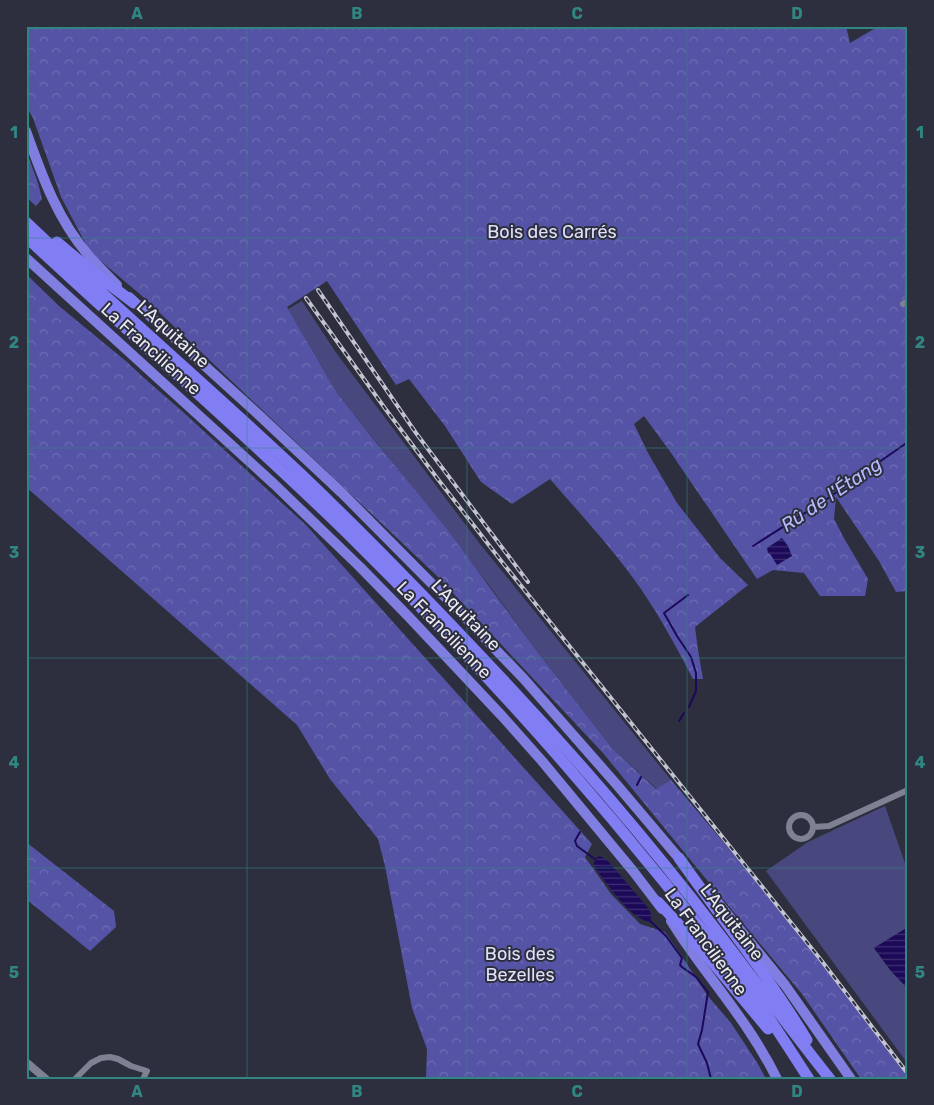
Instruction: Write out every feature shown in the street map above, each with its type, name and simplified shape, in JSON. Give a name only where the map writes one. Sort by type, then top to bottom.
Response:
[{"type":"highway","name":"La Francilienne","points":[[26,131],[53,201],[90,257],[134,303],[342,493],[530,686],[618,785],[770,965],[804,1010],[851,1079]]},
{"type":"highway","points":[[26,215],[88,268],[134,303]]},
{"type":"highway","name":"L'Aquitaine","points":[[26,222],[301,475],[397,569],[492,668],[576,760],[661,860],[830,1079]]},
{"type":"highway","name":"L'Aquitaine","points":[[26,237],[278,467],[470,658],[576,776],[646,859],[763,1010],[809,1079]]},
{"type":"highway","name":"La Francilienne","points":[[26,258],[274,484],[360,567],[502,716],[536,754],[658,902],[697,960],[751,1032],[777,1079]]},
{"type":"highway","points":[[679,858],[715,910],[780,996],[830,1079]]},
{"type":"highway","points":[[658,902],[698,945],[800,1066]]},
{"type":"street","points":[[814,826],[829,826],[908,790]]},
{"type":"street","points":[[75,1079],[91,1063],[101,1058],[110,1057],[147,1071],[143,1079]]},
{"type":"street","points":[[26,1062],[46,1079]]},
{"type":"shaded area","points":[[302,301],[337,354],[480,544],[671,780],[657,789],[612,748],[539,654],[492,589],[335,390],[288,309]]},
{"type":"shaded area","points":[[782,538],[792,556],[777,565],[768,553],[767,548]]},
{"type":"shaded area","points":[[885,806],[908,872],[908,927],[874,948],[891,971],[908,989],[908,1064],[766,871],[808,842]]},
{"type":"shaded area","points":[[600,856],[608,861],[649,909],[652,916],[649,922],[634,914],[604,880],[593,865],[597,857]]},
{"type":"shaded area","points":[[908,927],[908,989],[891,971],[874,948]]},
{"type":"green space","name":"Bois des Carrés","points":[[26,26],[846,26],[850,43],[879,26],[908,26],[908,591],[896,592],[879,561],[836,497],[834,519],[868,579],[865,596],[820,596],[804,573],[773,570],[757,579],[644,416],[634,424],[648,453],[677,503],[720,558],[748,585],[695,627],[703,679],[693,679],[655,611],[631,575],[550,479],[512,504],[481,482],[445,426],[409,379],[396,385],[327,281],[287,307],[335,390],[446,528],[539,654],[612,748],[656,789],[671,780],[747,870],[844,991],[908,1075],[908,1079],[861,1079],[802,994],[603,753],[437,576],[141,295],[90,252],[61,197],[33,118],[26,106]]},
{"type":"green space","points":[[26,150],[42,199],[36,206],[26,197]]},
{"type":"green space","name":"Bois des Bezelles","points":[[26,274],[59,306],[127,362],[183,412],[306,525],[592,844],[585,857],[611,894],[640,924],[665,932],[707,995],[731,1023],[766,1079],[426,1079],[427,1049],[412,1008],[385,866],[378,839],[330,779],[297,725],[26,487]]},
{"type":"green space","points":[[26,842],[114,911],[116,927],[90,951],[26,899]]},
{"type":"waterway","name":"Rû de l'Étang","points":[[753,546],[827,499],[908,442]]},
{"type":"waterway","name":"Rû de l'Étang","points":[[688,595],[664,613],[691,657],[696,673],[696,691],[689,707]]},
{"type":"waterway","name":"Rû de l'Étang","points":[[679,721],[684,713]]},
{"type":"waterway","points":[[637,785],[641,777]]},
{"type":"waterway","points":[[580,832],[575,841],[577,846],[596,860]]},
{"type":"waterway","points":[[648,919],[666,936],[682,958],[680,965],[696,977],[708,992],[698,1044],[707,1063],[711,1079]]},
{"type":"railway","points":[[318,290],[416,433],[528,582]]},
{"type":"railway","points":[[306,298],[384,407],[502,562],[821,960],[908,1074]]}]
